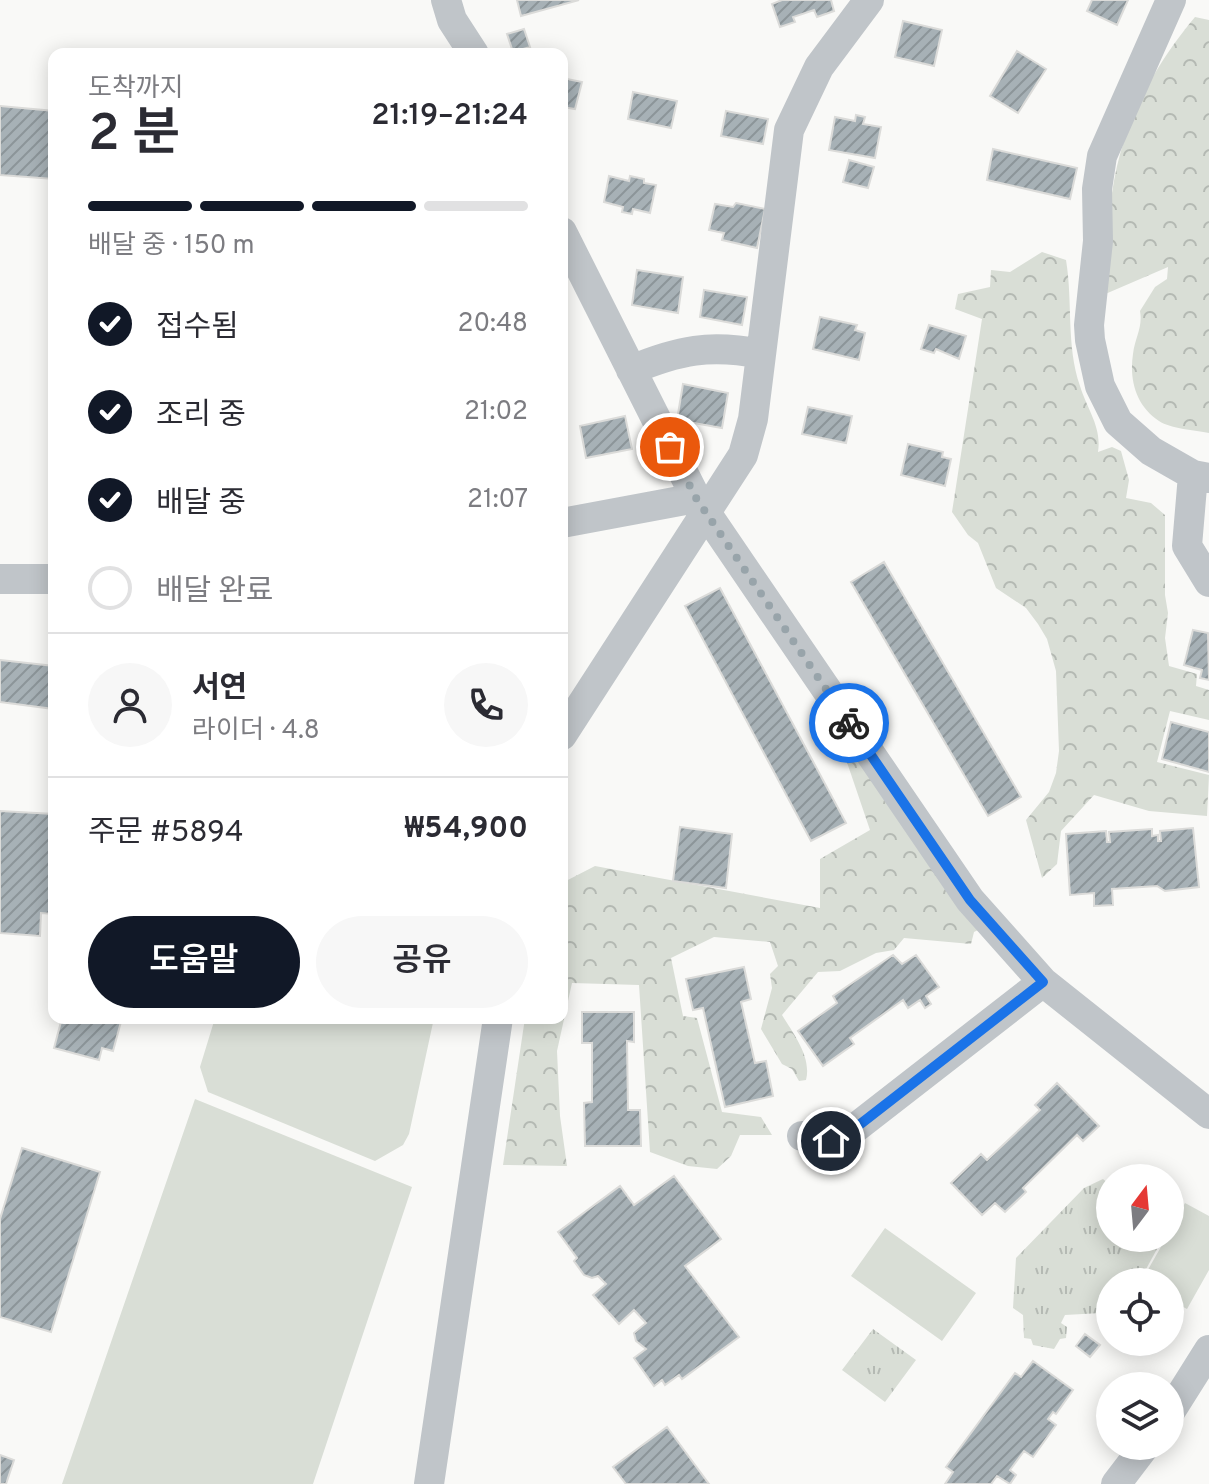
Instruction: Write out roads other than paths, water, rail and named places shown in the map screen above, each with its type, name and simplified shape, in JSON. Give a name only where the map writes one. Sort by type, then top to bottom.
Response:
[{"type":"lane","points":[[446,0],[452,20],[470,48]]},
{"type":"lane","points":[[568,725],[701,506],[743,455],[753,419],[789,130],[819,67],[869,0]]},
{"type":"lane","points":[[1171,0],[1102,156],[1097,189],[1098,241],[1089,325],[1100,386],[1118,422],[1151,451],[1201,476],[1187,546],[1209,582]]},
{"type":"lane","points":[[568,244],[701,506],[970,900],[1043,982],[1209,1114]]},
{"type":"lane","points":[[631,370],[681,351],[704,348],[761,354]]},
{"type":"lane","points":[[568,522],[701,506]]},
{"type":"lane","points":[[0,579],[48,579]]},
{"type":"lane","points":[[802,1136],[831,1141],[845,1136],[1043,982]]},
{"type":"lane","points":[[429,1484],[497,1024]]},
{"type":"lane","points":[[1184,1390],[1209,1350]]},
{"type":"lane","points":[[1116,1484],[1134,1460]]}]
